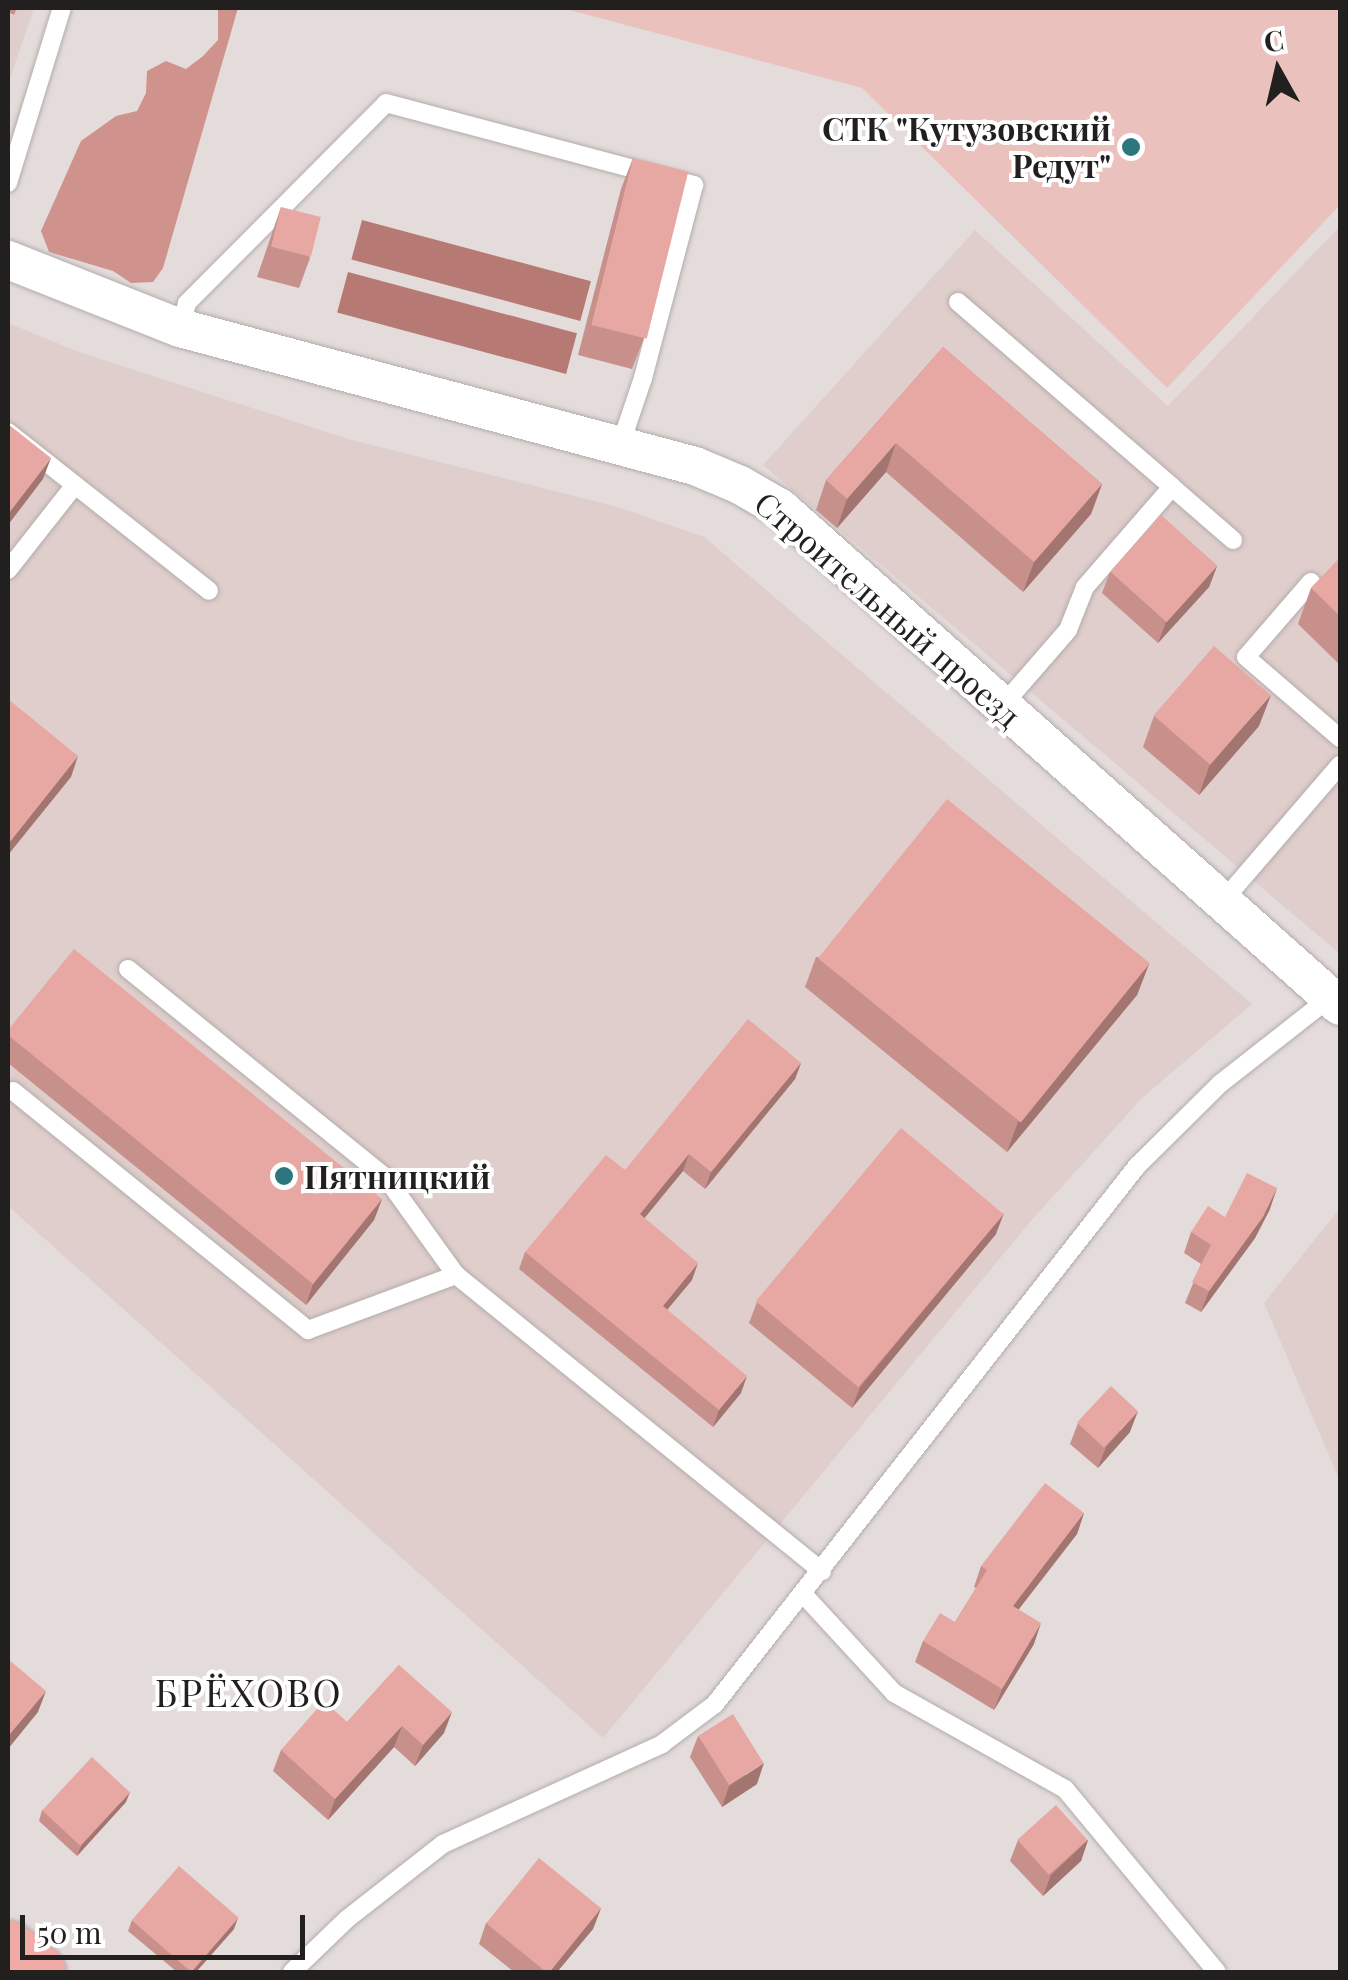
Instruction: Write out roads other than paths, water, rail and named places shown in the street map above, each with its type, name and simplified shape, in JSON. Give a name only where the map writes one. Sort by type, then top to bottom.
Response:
[{"type":"main road","points":[[8,1948],[38,1972]]},
{"type":"street","name":"Строительный проезд","points":[[8,260],[180,328],[695,466],[780,508],[1222,902],[1337,997]]},
{"type":"lane","points":[[8,182],[62,8]]},
{"type":"lane","points":[[180,328],[187,302],[386,103],[694,185],[643,378],[620,446]]},
{"type":"lane","points":[[958,302],[1232,540]]},
{"type":"lane","points":[[8,432],[209,590]]},
{"type":"lane","points":[[8,570],[75,485]]},
{"type":"lane","points":[[1002,706],[1068,630],[1085,587],[1172,487]]},
{"type":"lane","points":[[1311,582],[1246,657],[1340,738]]},
{"type":"lane","points":[[1222,902],[1340,765]]},
{"type":"lane","points":[[128,969],[387,1179],[456,1274],[822,1571]]},
{"type":"lane","points":[[292,1972],[347,1919],[444,1844],[662,1744],[715,1704],[1137,1166],[1221,1083],[1337,997]]},
{"type":"lane","points":[[13,1091],[308,1330],[456,1274]]},
{"type":"lane","points":[[804,1594],[894,1693],[1064,1789],[1218,1972]]},
{"type":"place","name":"СТК \"Кутузовский Редут\"","points":[[1131,147]]},
{"type":"place","name":"Пятницкий","points":[[284,1176]]},
{"type":"district","name":"БРЁХОВО","points":[[249,1692]]}]
